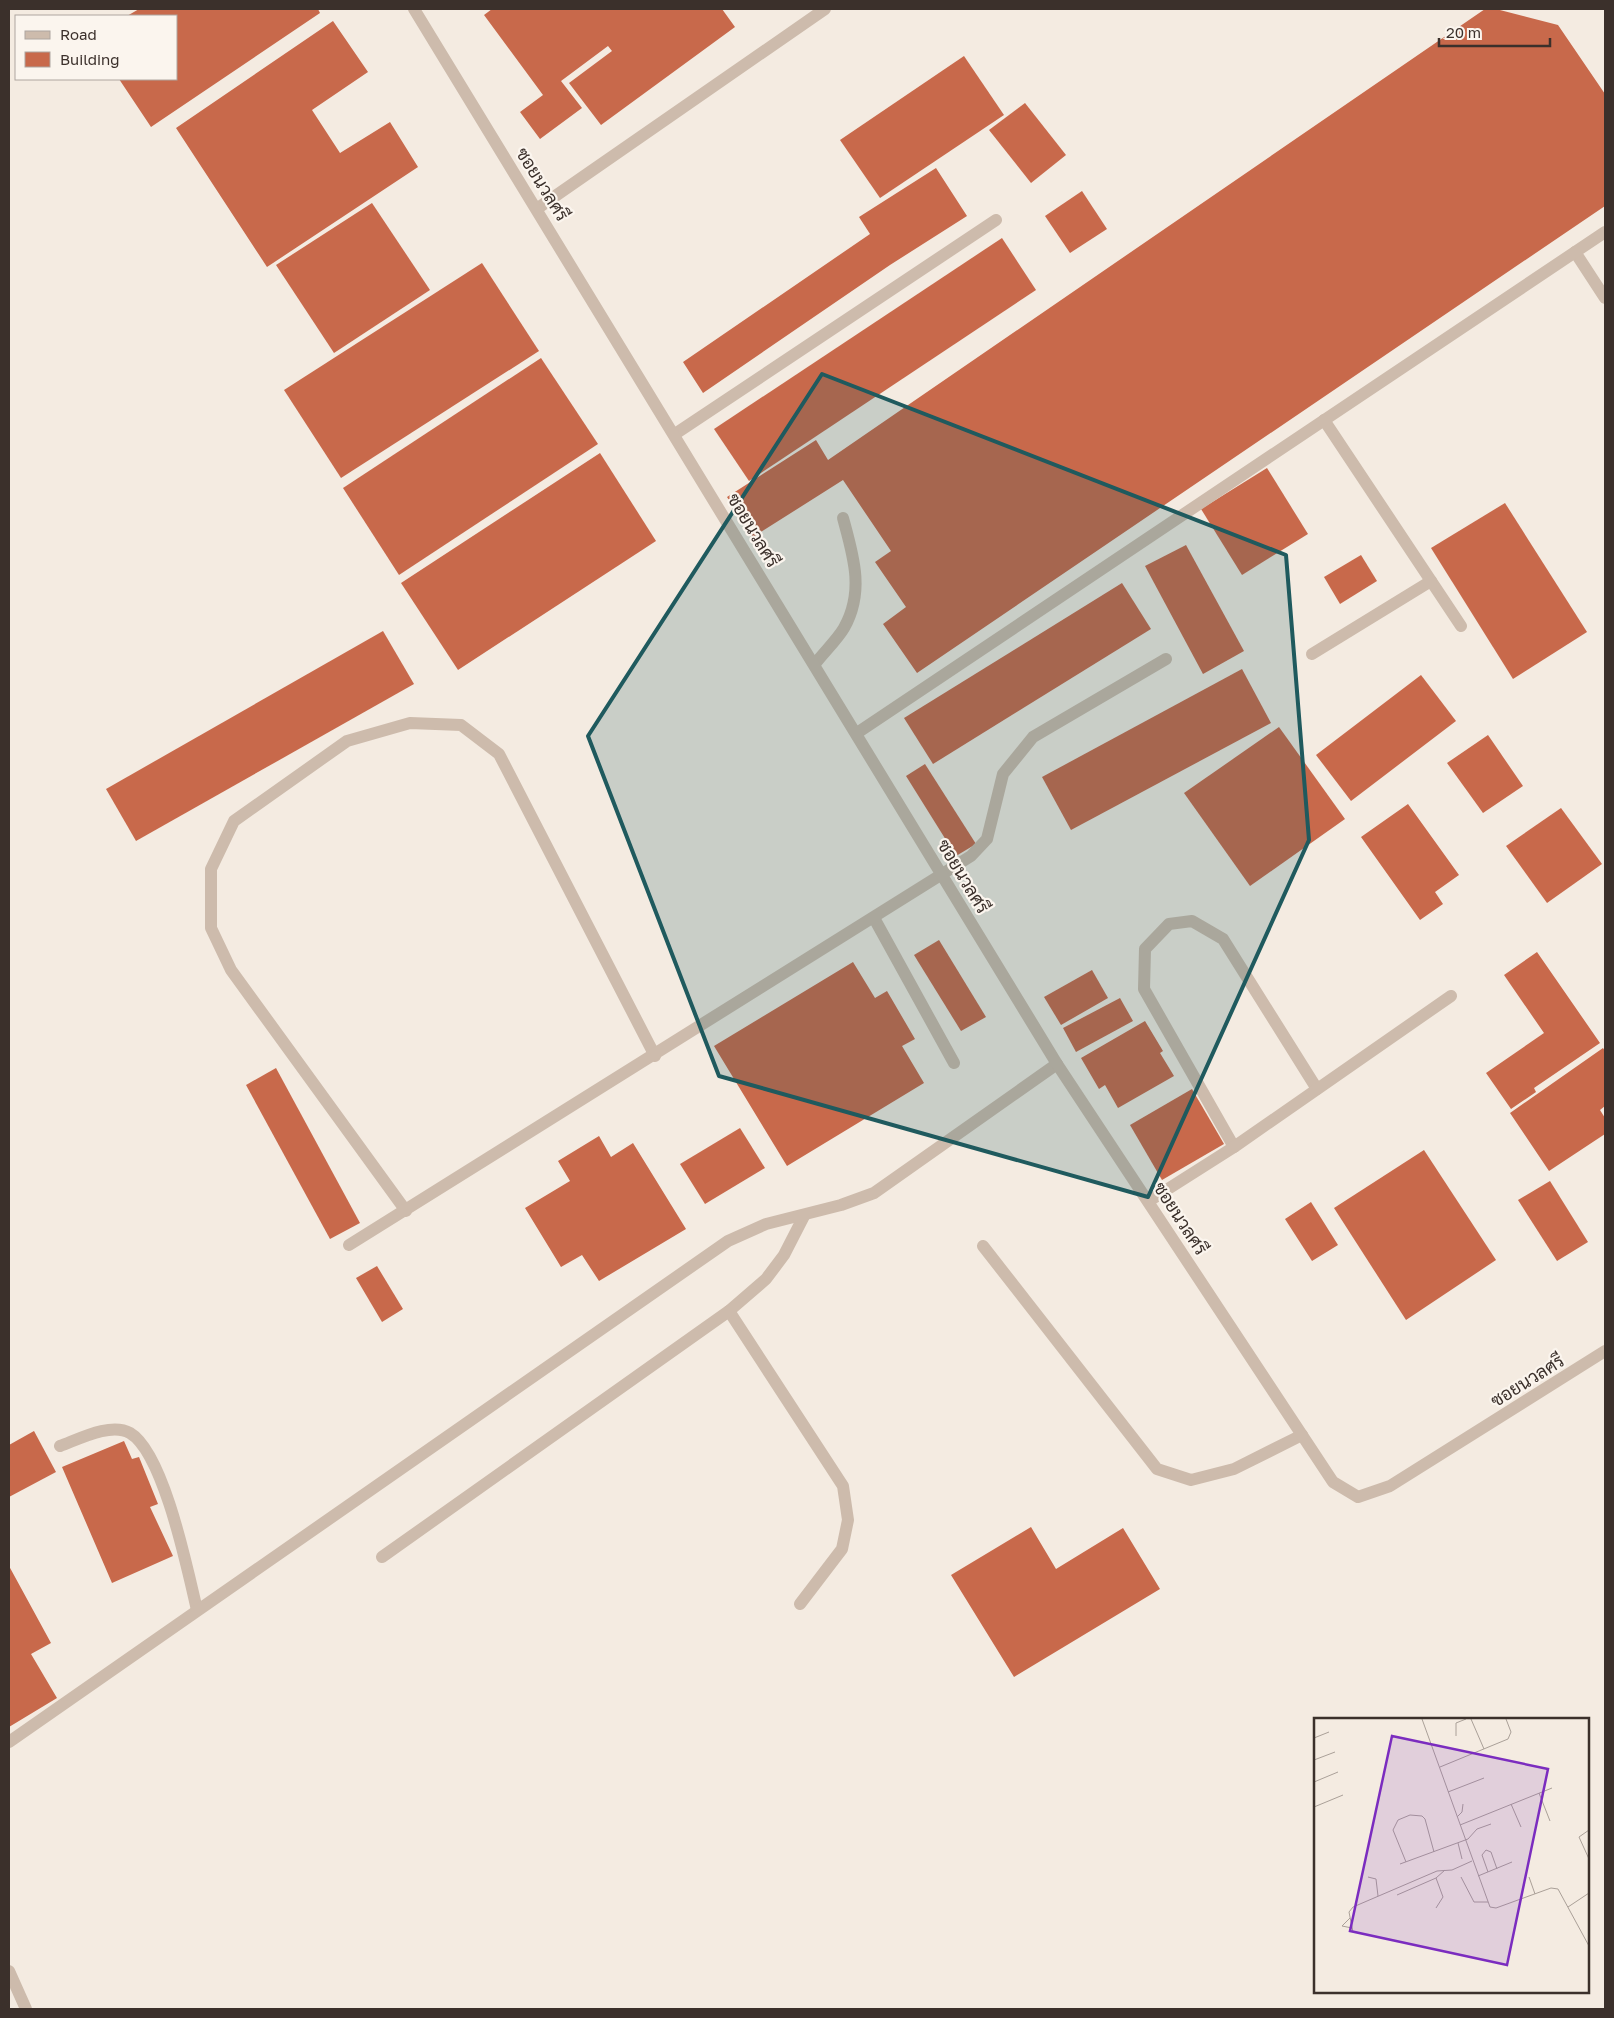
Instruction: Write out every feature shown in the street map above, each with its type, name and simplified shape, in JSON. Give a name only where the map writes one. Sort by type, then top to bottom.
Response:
[{"type":"street","name":"ซอยนวลศรี","points":[[414,9],[538,208],[1058,1064],[1333,1482],[1358,1497],[1390,1486],[1605,1351]]},
{"type":"street","points":[[538,208],[825,9]]},
{"type":"street","points":[[675,434],[996,220]]},
{"type":"street","points":[[857,734],[1605,232]]},
{"type":"street","points":[[1575,252],[1605,298]]},
{"type":"street","points":[[1324,420],[1461,626]]},
{"type":"street","points":[[815,664],[845,627],[854,601],[857,569],[843,518]]},
{"type":"street","points":[[1312,654],[1431,580]]},
{"type":"street","points":[[349,1244],[406,1211],[943,876],[971,856],[987,838],[1003,774],[1033,737],[1166,659]]},
{"type":"street","points":[[406,1211],[231,970],[211,928],[211,869],[234,821],[347,741],[410,723],[461,725],[499,754],[654,1056]]},
{"type":"street","points":[[874,918],[954,1063]]},
{"type":"street","points":[[1234,1147],[1144,989],[1146,949],[1168,924],[1192,921],[1223,939],[1317,1089]]},
{"type":"street","points":[[1149,1202],[1234,1147],[1451,996]]},
{"type":"street","points":[[9,1742],[728,1241],[766,1224],[804,1216],[874,1193],[1058,1064]]},
{"type":"street","points":[[382,1557],[729,1311],[766,1279],[784,1255],[804,1216]]},
{"type":"street","points":[[983,1246],[1157,1469],[1191,1480],[1234,1469],[1302,1434]]},
{"type":"street","points":[[729,1311],[843,1486],[848,1520],[842,1549],[800,1604]]},
{"type":"street","points":[[60,1446],[115,1430],[130,1433],[144,1448],[160,1477],[176,1525],[197,1610]]},
{"type":"street","points":[[10,1975],[26,2009]]},
{"type":"highlighted area","points":[[822,374],[1286,555],[1309,840],[1148,1197],[719,1076],[588,736]]},
{"type":"building","points":[[139,9],[318,9],[320,13],[151,127],[120,80],[178,80],[178,15],[129,15]]},
{"type":"building","points":[[492,9],[722,9],[735,27],[601,125],[569,83],[612,51],[608,46],[561,81],[582,108],[540,139],[520,112],[543,95],[484,15]]},
{"type":"building","points":[[1485,9],[1496,9],[1558,25],[1605,94],[1605,206],[917,673],[883,624],[906,607],[875,562],[891,551],[843,480],[753,537],[727,497],[816,440],[828,460]]},
{"type":"building","points":[[333,21],[368,72],[312,110],[340,153],[390,122],[418,167],[267,267],[176,128]]},
{"type":"building","points":[[964,56],[1004,115],[880,198],[840,140]]},
{"type":"building","points":[[1025,103],[1066,155],[1031,183],[989,130]]},
{"type":"building","points":[[936,168],[967,216],[890,265],[703,393],[683,362],[870,234],[859,217]]},
{"type":"building","points":[[1082,191],[1107,229],[1070,253],[1045,216]]},
{"type":"building","points":[[372,203],[430,290],[334,353],[276,265]]},
{"type":"building","points":[[1002,238],[1036,290],[749,481],[714,429]]},
{"type":"building","points":[[482,263],[539,351],[341,478],[284,390]]},
{"type":"building","points":[[541,358],[598,444],[399,575],[343,488]]},
{"type":"building","points":[[600,453],[656,541],[458,670],[401,583]]},
{"type":"building","points":[[1267,468],[1308,534],[1242,575],[1201,509]]},
{"type":"building","points":[[1505,503],[1587,632],[1513,679],[1431,548]]},
{"type":"building","points":[[1186,545],[1244,651],[1203,674],[1145,566]]},
{"type":"building","points":[[1361,555],[1377,581],[1340,604],[1324,577]]},
{"type":"building","points":[[1122,583],[1151,629],[933,764],[904,718]]},
{"type":"building","points":[[383,631],[414,684],[136,841],[106,789]]},
{"type":"building","points":[[1242,669],[1271,723],[1071,830],[1042,777]]},
{"type":"building","points":[[1421,675],[1456,721],[1351,801],[1316,755]]},
{"type":"building","points":[[1279,727],[1345,819],[1250,886],[1184,793]]},
{"type":"building","points":[[1488,735],[1523,786],[1483,813],[1447,763]]},
{"type":"building","points":[[925,764],[976,844],[956,856],[906,776]]},
{"type":"building","points":[[1408,804],[1459,875],[1435,892],[1443,904],[1420,920],[1361,837]]},
{"type":"building","points":[[1561,808],[1602,864],[1547,903],[1506,846]]},
{"type":"building","points":[[939,940],[986,1017],[961,1031],[914,955]]},
{"type":"building","points":[[1537,952],[1600,1043],[1534,1088],[1536,1092],[1511,1109],[1486,1073],[1544,1033],[1504,975]]},
{"type":"building","points":[[853,962],[875,998],[887,991],[915,1039],[902,1046],[924,1083],[787,1166],[714,1046]]},
{"type":"building","points":[[1092,970],[1108,998],[1061,1025],[1044,997]]},
{"type":"building","points":[[1120,998],[1133,1021],[1076,1052],[1063,1028]]},
{"type":"building","points":[[1145,1021],[1163,1051],[1160,1053],[1174,1076],[1118,1108],[1105,1085],[1099,1089],[1081,1058]]},
{"type":"building","points":[[1603,1048],[1605,1051],[1605,1106],[1600,1110],[1605,1118],[1605,1134],[1549,1171],[1510,1113]]},
{"type":"building","points":[[276,1068],[360,1223],[330,1239],[246,1085]]},
{"type":"building","points":[[1192,1089],[1224,1144],[1162,1180],[1130,1125]]},
{"type":"building","points":[[740,1128],[765,1168],[705,1204],[680,1164]]},
{"type":"building","points":[[599,1136],[611,1157],[633,1143],[686,1229],[599,1281],[582,1255],[561,1267],[525,1208],[570,1181],[558,1161]]},
{"type":"building","points":[[1424,1150],[1496,1260],[1406,1320],[1334,1208]]},
{"type":"building","points":[[1550,1181],[1588,1242],[1557,1261],[1518,1200]]},
{"type":"building","points":[[1311,1202],[1338,1245],[1312,1261],[1285,1219]]},
{"type":"building","points":[[377,1266],[403,1309],[382,1322],[356,1278]]},
{"type":"building","points":[[34,1431],[56,1472],[9,1497],[9,1445]]},
{"type":"building","points":[[124,1441],[132,1459],[139,1457],[158,1504],[150,1507],[173,1556],[112,1583],[62,1467]]},
{"type":"building","points":[[1031,1527],[1056,1569],[1123,1528],[1160,1589],[1014,1677],[951,1575]]},
{"type":"building","points":[[9,1566],[51,1643],[31,1654],[57,1698],[9,1727]]}]
